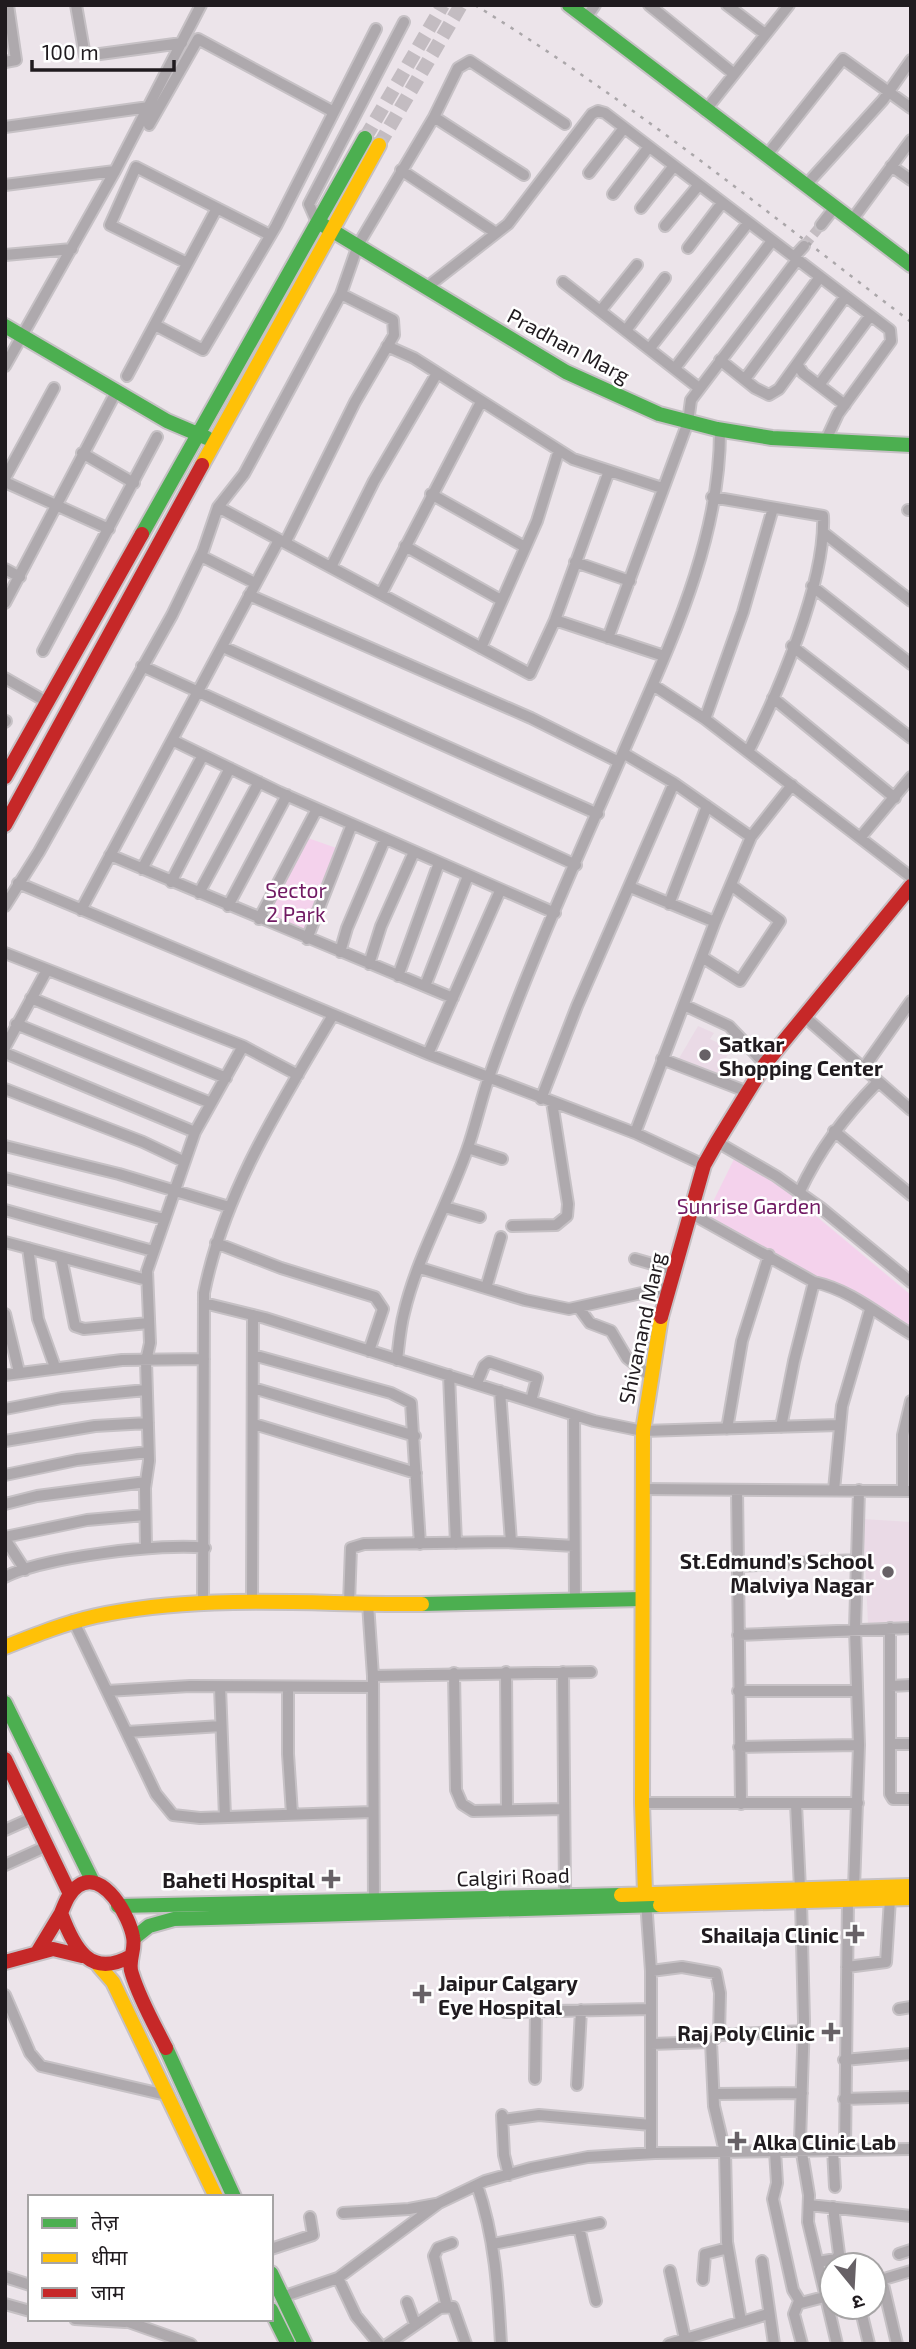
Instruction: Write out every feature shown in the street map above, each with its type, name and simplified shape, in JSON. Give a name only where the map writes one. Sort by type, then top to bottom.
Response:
[{"type":"main road","points":[[569,5],[911,265]]},
{"type":"main road","points":[[5,776],[316,220],[365,138]]},
{"type":"main road","points":[[5,825],[330,229],[379,145]]},
{"type":"main road","name":"Pradhan Marg","points":[[316,220],[578,378],[688,422],[771,438],[911,445]]},
{"type":"main road","points":[[5,326],[116,392],[198,435],[215,441]]},
{"type":"main road","name":"Shivanand Marg","points":[[646,1899],[642,1803],[643,1431],[650,1376],[673,1270],[704,1165],[765,1064],[806,1018],[911,887]]},
{"type":"main road","points":[[5,1647],[73,1620],[116,1610],[252,1601],[368,1604],[642,1599]]},
{"type":"main road","points":[[5,1703],[93,1882]]},
{"type":"main road","points":[[5,1759],[69,1892]]},
{"type":"main road","points":[[38,1951],[61,1913],[69,1892],[77,1885],[93,1882],[106,1886],[134,1938],[131,1973],[233,2195]]},
{"type":"main road","name":"Calgiri Road","points":[[118,1906],[374,1908],[851,1894],[911,1886]]},
{"type":"main road","name":"Calgiri Road","points":[[851,1894],[890,1899],[911,1898]]},
{"type":"main road","name":"Calgiri Road","points":[[134,1938],[149,1926],[174,1919],[565,1895],[646,1899]]},
{"type":"main road","points":[[61,1913],[83,1956]]},
{"type":"main road","points":[[5,1962],[38,1951],[63,1948],[99,1966],[113,1982],[215,2195]]},
{"type":"main road","points":[[99,1966],[113,1966],[131,1956]]},
{"type":"main road","points":[[273,2277],[305,2344]]},
{"type":"main road","points":[[273,2314],[288,2344]]},
{"type":"street","points":[[5,62],[16,60],[8,5]]},
{"type":"street","points":[[76,5],[85,56],[182,43]]},
{"type":"street","points":[[5,366],[115,171],[201,5]]},
{"type":"street","points":[[586,18],[595,5]]},
{"type":"street","points":[[649,5],[734,74]]},
{"type":"street","points":[[727,5],[765,34]]},
{"type":"street","points":[[705,111],[789,5]]},
{"type":"street","points":[[316,220],[309,204],[404,22]]},
{"type":"street","points":[[155,325],[203,350],[270,235],[376,29]]},
{"type":"street","points":[[149,125],[198,39],[332,111]]},
{"type":"street","points":[[767,155],[843,59],[911,108]]},
{"type":"street","points":[[806,185],[888,92],[911,60]]},
{"type":"street","points":[[5,906],[39,852],[172,615],[201,555],[218,508],[244,474],[341,294],[358,245],[433,117],[458,68],[470,61],[565,124]]},
{"type":"street","points":[[5,127],[149,107]]},
{"type":"street","points":[[428,287],[508,224],[592,114],[598,111],[605,113],[890,330],[891,341],[845,405],[825,442]]},
{"type":"street","points":[[433,117],[524,175]]},
{"type":"street","points":[[589,173],[624,128]]},
{"type":"street","points":[[852,220],[911,140]]},
{"type":"street","points":[[613,194],[648,148]]},
{"type":"street","points":[[313,149],[331,158]]},
{"type":"street","points":[[891,166],[911,180]]},
{"type":"street","points":[[187,262],[110,225],[136,167],[270,235]]},
{"type":"street","points":[[640,208],[673,167]]},
{"type":"street","points":[[401,170],[496,233]]},
{"type":"street","points":[[5,185],[115,171]]},
{"type":"street","points":[[665,226],[698,186]]},
{"type":"street","points":[[688,248],[722,203]]},
{"type":"street","points":[[127,376],[218,208]]},
{"type":"street","points":[[821,225],[835,208]]},
{"type":"street","points":[[650,348],[748,223]]},
{"type":"street","points":[[675,368],[772,241]]},
{"type":"street","points":[[608,638],[688,422],[691,400],[804,246]]},
{"type":"street","points":[[5,255],[72,249]]},
{"type":"street","points":[[601,310],[637,265]]},
{"type":"street","points":[[745,379],[820,277]]},
{"type":"street","points":[[627,329],[665,278]]},
{"type":"street","points":[[564,282],[699,388]]},
{"type":"street","points":[[81,910],[255,583],[282,542],[355,402],[394,335],[393,320],[341,294]]},
{"type":"street","points":[[720,360],[769,395],[779,389],[845,297]]},
{"type":"street","points":[[819,385],[870,316]]},
{"type":"street","points":[[387,346],[414,358],[573,459],[663,488]]},
{"type":"street","points":[[797,364],[845,405]]},
{"type":"street","points":[[331,567],[374,481],[436,374]]},
{"type":"street","points":[[54,388],[5,480],[109,529]]},
{"type":"street","points":[[5,603],[116,392]]},
{"type":"street","points":[[381,594],[481,401]]},
{"type":"street","points":[[397,1360],[404,1312],[468,1148],[489,1076],[555,913],[653,685],[694,580],[712,497],[720,428]]},
{"type":"street","points":[[43,651],[156,437]]},
{"type":"street","points":[[481,648],[526,547],[559,450]]},
{"type":"street","points":[[82,453],[134,483]]},
{"type":"street","points":[[218,508],[530,674],[555,620],[609,471]]},
{"type":"street","points":[[431,495],[526,547]]},
{"type":"street","points":[[712,497],[823,516],[824,533],[812,586],[773,698],[748,752]]},
{"type":"street","points":[[705,719],[743,612],[773,508]]},
{"type":"street","points":[[824,533],[911,601]]},
{"type":"street","points":[[405,546],[501,600]]},
{"type":"street","points":[[201,555],[255,583]]},
{"type":"street","points":[[575,562],[630,581]]},
{"type":"street","points":[[5,569],[19,577]]},
{"type":"street","points":[[812,586],[911,664]]},
{"type":"street","points":[[249,595],[621,757],[674,783],[751,837]]},
{"type":"street","points":[[555,620],[664,656]]},
{"type":"street","points":[[792,646],[911,738]]},
{"type":"street","points":[[223,647],[598,814]]},
{"type":"street","points":[[142,666],[576,865]]},
{"type":"street","points":[[5,678],[47,702]]},
{"type":"street","points":[[653,685],[705,719],[911,877]]},
{"type":"street","points":[[773,698],[895,798]]},
{"type":"street","points":[[172,740],[287,795],[555,913]]},
{"type":"street","points":[[142,869],[203,755]]},
{"type":"street","points":[[172,882],[230,768]]},
{"type":"street","points":[[860,838],[911,777]]},
{"type":"street","points":[[199,893],[259,782]]},
{"type":"street","points":[[512,1226],[556,1224],[567,1216],[568,1204],[546,1101],[577,1006],[674,783]]},
{"type":"street","points":[[635,1133],[715,922],[751,837],[792,785]]},
{"type":"street","points":[[228,906],[287,795]]},
{"type":"street","points":[[669,904],[707,806]]},
{"type":"street","points":[[259,919],[317,808]]},
{"type":"street","points":[[307,939],[352,824]]},
{"type":"street","points":[[340,952],[347,928],[385,839]]},
{"type":"street","points":[[369,964],[381,926],[414,852]]},
{"type":"street","points":[[110,855],[453,998]]},
{"type":"street","points":[[398,975],[439,863]]},
{"type":"street","points":[[425,986],[468,876]]},
{"type":"street","points":[[18,883],[333,1016],[546,1101],[635,1133],[704,1165]]},
{"type":"street","points":[[702,957],[740,981],[780,921],[732,885]]},
{"type":"street","points":[[631,887],[715,922]]},
{"type":"street","points":[[428,1054],[500,891]]},
{"type":"street","points":[[5,953],[243,1046],[298,1075]]},
{"type":"street","points":[[5,1046],[47,970]]},
{"type":"street","points":[[30,998],[226,1078]]},
{"type":"street","points":[[863,1069],[910,1004]]},
{"type":"street","points":[[684,1005],[729,1026],[765,1064]]},
{"type":"street","points":[[203,1604],[204,1303],[216,1243],[229,1207],[298,1075],[333,1016]]},
{"type":"street","points":[[806,1018],[911,1110]]},
{"type":"street","points":[[16,1024],[211,1103]]},
{"type":"street","points":[[146,1548],[146,1361],[149,1323],[147,1280],[153,1251],[176,1191],[183,1161],[195,1132],[243,1046]]},
{"type":"street","points":[[5,1054],[195,1132]]},
{"type":"street","points":[[662,1059],[748,1093]]},
{"type":"street","points":[[799,1193],[815,1157],[834,1130],[877,1083]]},
{"type":"street","points":[[5,1090],[143,1142],[183,1161]]},
{"type":"street","points":[[834,1130],[911,1195]]},
{"type":"street","points":[[717,1142],[799,1193],[911,1282]]},
{"type":"street","points":[[5,1146],[229,1207]]},
{"type":"street","points":[[468,1148],[502,1159]]},
{"type":"street","points":[[5,1178],[164,1219]]},
{"type":"street","points":[[445,1208],[480,1217]]},
{"type":"street","points":[[5,1210],[153,1251]]},
{"type":"street","points":[[690,1213],[814,1282],[859,1299],[870,1310],[911,1334]]},
{"type":"street","points":[[486,1288],[501,1237]]},
{"type":"street","points":[[5,1242],[147,1280]]},
{"type":"street","points":[[216,1243],[281,1268],[375,1297],[383,1309],[369,1351]]},
{"type":"street","points":[[28,1248],[38,1319],[55,1367]]},
{"type":"street","points":[[727,1429],[742,1341],[769,1255]]},
{"type":"street","points":[[61,1257],[72,1319],[79,1329],[149,1323]]},
{"type":"street","points":[[635,1259],[673,1270]]},
{"type":"street","points":[[420,1268],[525,1300],[579,1308],[669,1287]]},
{"type":"street","points":[[781,1427],[794,1360],[814,1282]]},
{"type":"street","points":[[204,1303],[253,1315],[574,1415],[643,1431],[839,1425]]},
{"type":"street","points":[[579,1308],[590,1322],[611,1331],[627,1358],[650,1376]]},
{"type":"street","points":[[834,1490],[839,1425],[860,1336],[870,1310]]},
{"type":"street","points":[[5,1314],[19,1372]]},
{"type":"street","points":[[252,1601],[253,1315]]},
{"type":"street","points":[[253,1355],[411,1403],[420,1545]]},
{"type":"street","points":[[5,1375],[55,1367],[205,1359]]},
{"type":"street","points":[[477,1383],[484,1366],[489,1362],[496,1363],[537,1378],[531,1401]]},
{"type":"street","points":[[449,1375],[456,1544]]},
{"type":"street","points":[[253,1388],[415,1436]]},
{"type":"street","points":[[5,1409],[62,1398],[146,1390]]},
{"type":"street","points":[[500,1391],[511,1542]]},
{"type":"street","points":[[641,1489],[907,1491],[903,1435],[911,1401]]},
{"type":"street","points":[[574,1415],[575,1601]]},
{"type":"street","points":[[5,1441],[95,1426],[148,1423]]},
{"type":"street","points":[[254,1424],[416,1473]]},
{"type":"street","points":[[5,1475],[77,1460],[148,1452]]},
{"type":"street","points":[[5,1504],[37,1496],[146,1482]]},
{"type":"street","points":[[737,1490],[741,1804]]},
{"type":"street","points":[[845,2149],[847,1967],[858,1803],[855,1629],[859,1490]]},
{"type":"street","points":[[25,1570],[5,1538],[87,1520],[145,1515]]},
{"type":"street","points":[[349,1603],[351,1548],[364,1544],[511,1542],[574,1546]]},
{"type":"street","points":[[5,1577],[25,1570],[146,1548],[183,1544],[205,1548]]},
{"type":"street","points":[[737,1566],[856,1560]]},
{"type":"street","points":[[368,1604],[373,1682],[374,1908]]},
{"type":"street","points":[[73,1620],[156,1794],[173,1815],[225,1817],[372,1812]]},
{"type":"street","points":[[890,1628],[890,1794],[892,1799],[911,1799]]},
{"type":"street","points":[[738,1636],[911,1628]]},
{"type":"street","points":[[506,1672],[507,1810]]},
{"type":"street","points":[[563,1672],[565,1895]]},
{"type":"street","points":[[107,1691],[288,1687],[373,1682],[454,1673],[591,1672]]},
{"type":"street","points":[[454,1673],[456,1790],[462,1804],[473,1811],[563,1809]]},
{"type":"street","points":[[890,1686],[911,1685]]},
{"type":"street","points":[[220,1687],[225,1817]]},
{"type":"street","points":[[288,1687],[288,1754],[292,1814]]},
{"type":"street","points":[[738,1691],[857,1691]]},
{"type":"street","points":[[127,1732],[221,1726]]},
{"type":"street","points":[[891,1744],[911,1744]]},
{"type":"street","points":[[739,1747],[859,1745]]},
{"type":"street","points":[[642,1803],[858,1803]]},
{"type":"street","points":[[796,1804],[804,2031],[802,2150],[809,2205],[808,2221],[818,2262]]},
{"type":"street","points":[[5,1830],[34,1817]]},
{"type":"street","points":[[5,1865],[47,1846]]},
{"type":"street","points":[[646,1899],[651,1971],[651,2153]]},
{"type":"street","points":[[847,1967],[883,1965],[886,1962],[890,1899]]},
{"type":"street","points":[[651,1971],[682,1968],[716,1973],[720,1993],[715,2038],[714,2094],[725,2152],[728,2248],[741,2320]]},
{"type":"street","points":[[5,1996],[30,2053],[41,2066],[166,2095]]},
{"type":"street","points":[[505,2012],[651,2009]]},
{"type":"street","points":[[577,2085],[581,2010]]},
{"type":"street","points":[[535,2079],[536,2011]]},
{"type":"street","points":[[651,2044],[804,2031]]},
{"type":"street","points":[[845,2060],[911,2054]]},
{"type":"street","points":[[714,2094],[802,2093]]},
{"type":"street","points":[[844,2099],[911,2097]]},
{"type":"street","points":[[509,2175],[504,2155],[503,2117],[539,2115],[651,2125]]},
{"type":"street","points":[[833,2149],[835,2187]]},
{"type":"street","points":[[282,2297],[338,2278],[439,2203],[477,2185],[509,2175],[589,2157],[651,2153],[911,2149]]},
{"type":"street","points":[[775,2151],[777,2183],[773,2199],[786,2249],[787,2276],[799,2301],[794,2314],[802,2344]]},
{"type":"street","points":[[477,2185],[490,2222],[501,2344]]},
{"type":"street","points":[[343,2213],[409,2209],[439,2203]]},
{"type":"street","points":[[809,2205],[911,2216]]},
{"type":"street","points":[[833,2207],[839,2251]]},
{"type":"street","points":[[273,2248],[313,2235],[310,2217]]},
{"type":"street","points":[[493,2244],[600,2222]]},
{"type":"street","points":[[579,2227],[596,2301]]},
{"type":"street","points":[[447,2307],[434,2256],[438,2248],[452,2243]]},
{"type":"street","points":[[703,2280],[705,2254],[728,2248]]},
{"type":"street","points":[[762,2260],[774,2344]]},
{"type":"street","points":[[670,2271],[685,2339]]},
{"type":"street","points":[[888,2278],[911,2271]]},
{"type":"street","points":[[5,2277],[28,2284]]},
{"type":"street","points":[[338,2278],[356,2316],[379,2344]]},
{"type":"street","points":[[799,2301],[818,2300]]},
{"type":"street","points":[[407,2302],[415,2324]]},
{"type":"street","points":[[5,2304],[28,2310]]},
{"type":"street","points":[[388,2344],[440,2308],[453,2307],[466,2344]]},
{"type":"street","points":[[668,2344],[768,2314]]},
{"type":"street","points":[[888,2314],[897,2344]]},
{"type":"street","points":[[124,2321],[191,2344]]},
{"type":"street","points":[[833,2321],[837,2344]]},
{"type":"street","points":[[863,2321],[869,2344]]},
{"type":"street","points":[[712,2330],[716,2344]]},
{"type":"shaded area","name":"Satkar Shopping Center","points":[[698,1026],[714,1033],[710,1039],[731,1049],[725,1060],[740,1067],[731,1083],[678,1060]]},
{"type":"shaded area","name":"St.Edmund’s School Malviya Nagar","points":[[863,1519],[911,1522],[911,1622],[868,1623]]},
{"type":"green space","name":"Sector 2 Park","points":[[305,837],[342,850],[307,936],[262,918]]},
{"type":"green space","name":"Sunrise Garden","points":[[738,1151],[911,1295],[911,1337],[705,1218]]},
{"type":"tunnel","points":[[365,138],[443,5]]},
{"type":"tunnel","points":[[379,145],[461,5]]},
{"type":"tunnel","points":[[804,246],[821,225]]},
{"type":"railway","points":[[475,5],[532,41],[642,118],[911,322]]},
{"type":"traffic: fast","points":[[569,5],[911,265]]},
{"type":"traffic: fast","points":[[142,534],[365,138]]},
{"type":"traffic: fast","points":[[323,225],[566,372],[659,414],[717,429],[772,438],[911,445]]},
{"type":"traffic: fast","points":[[5,326],[167,421],[207,438]]},
{"type":"traffic: fast","points":[[422,1604],[642,1599]]},
{"type":"traffic: fast","points":[[5,1703],[93,1882]]},
{"type":"traffic: fast","points":[[118,1906],[621,1895]]},
{"type":"traffic: fast","points":[[134,1938],[149,1926],[174,1919],[660,1905]]},
{"type":"traffic: fast","points":[[166,2048],[233,2195]]},
{"type":"traffic: fast","points":[[273,2277],[305,2344]]},
{"type":"traffic: fast","points":[[273,2314],[288,2344]]},
{"type":"traffic: slow","points":[[202,465],[379,145]]},
{"type":"traffic: slow","points":[[645,1893],[642,1803],[643,1431],[661,1317]]},
{"type":"traffic: slow","points":[[5,1647],[84,1619],[136,1609],[218,1602],[422,1604]]},
{"type":"traffic: slow","points":[[621,1895],[911,1886]]},
{"type":"traffic: slow","points":[[660,1905],[911,1898]]},
{"type":"traffic: slow","points":[[99,1966],[113,1982],[215,2195]]},
{"type":"traffic: jam","points":[[5,825],[202,465]]},
{"type":"traffic: jam","points":[[5,777],[142,534]]},
{"type":"traffic: jam","points":[[661,1317],[704,1165],[717,1142],[765,1064],[911,886]]},
{"type":"traffic: jam","points":[[5,1759],[69,1892]]},
{"type":"traffic: jam","points":[[131,1956],[105,1964],[94,1962],[78,1948],[61,1913],[75,1888],[88,1882],[106,1889],[127,1918],[133,1937],[133,1947],[130,1965],[132,1974],[143,2003],[166,2048]]},
{"type":"traffic: jam","points":[[38,1951],[61,1913]]},
{"type":"traffic: jam","points":[[5,1962],[53,1949],[82,1956]]},
{"type":"place","name":"Satkar Shopping Center","points":[[705,1055]]},
{"type":"place","name":"St.Edmund’s School Malviya Nagar","points":[[888,1572]]},
{"type":"place","name":"Baheti Hospital","points":[[331,1879]]},
{"type":"place","name":"Shailaja Clinic","points":[[855,1934]]},
{"type":"place","name":"Jaipur Calgary Eye Hospital","points":[[422,1994]]},
{"type":"place","name":"Raj Poly Clinic","points":[[831,2032]]},
{"type":"place","name":"Alka Clinic Lab","points":[[737,2141]]}]
